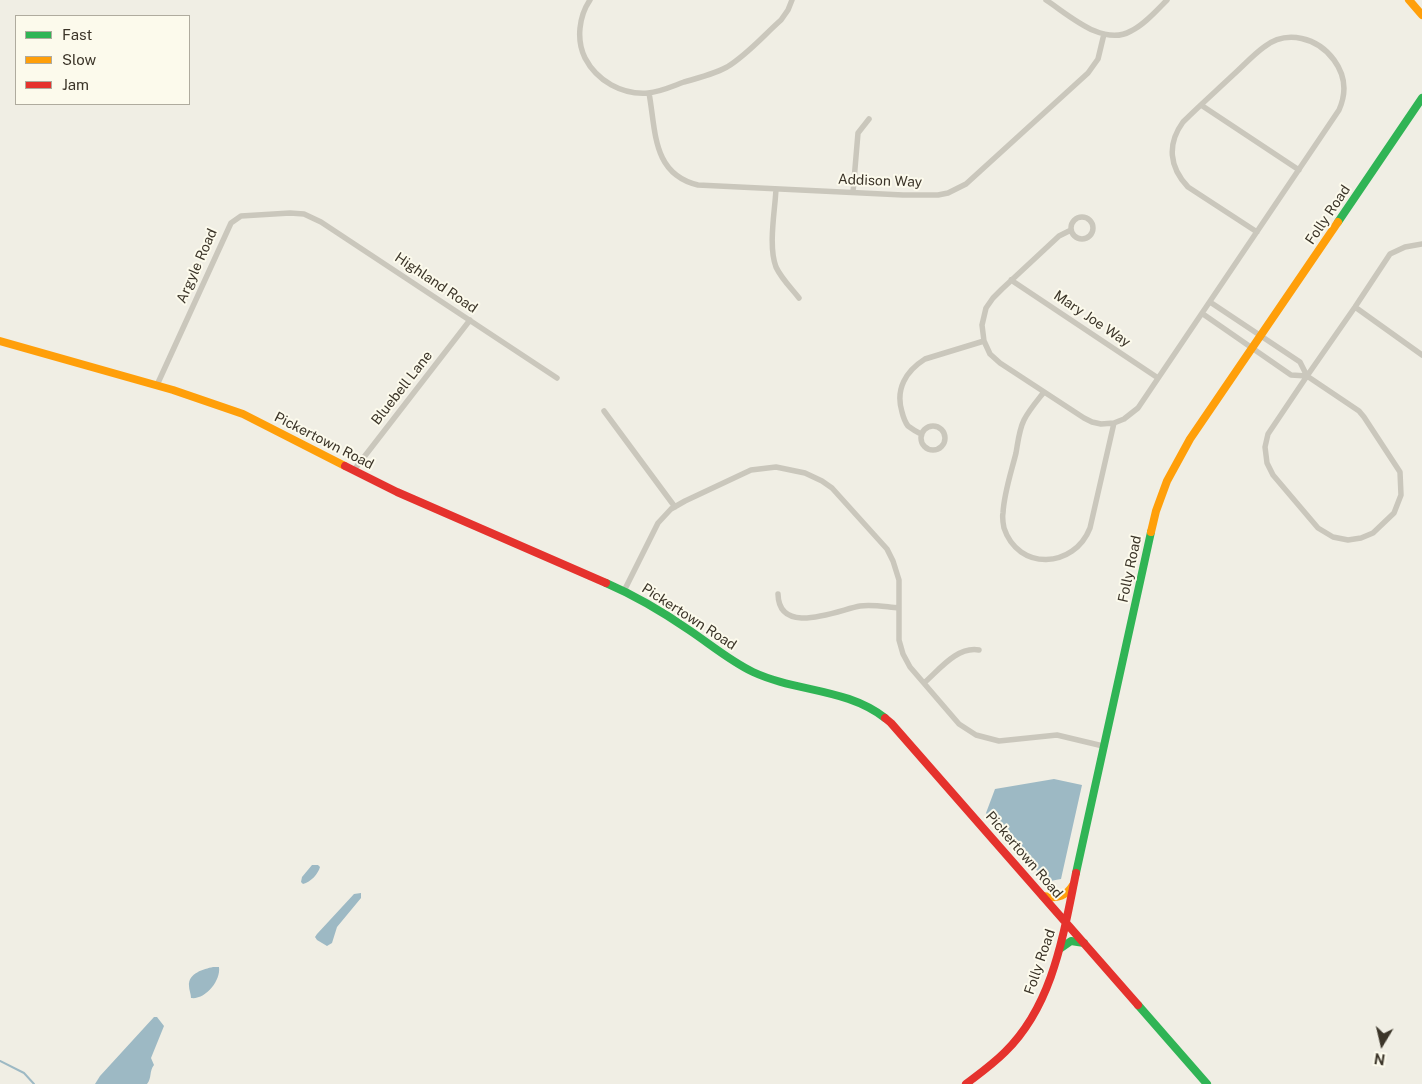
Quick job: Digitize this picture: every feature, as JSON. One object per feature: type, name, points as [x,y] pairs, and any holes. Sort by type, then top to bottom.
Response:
[{"type":"street","points":[[590,0],[582,16],[580,36],[582,48],[589,65],[604,81],[617,88],[627,91],[650,92],[710,74],[728,66],[782,20],[792,0]]},
{"type":"street","points":[[1046,0],[1086,26],[1104,34],[1116,35],[1129,32],[1139,26],[1167,0]]},
{"type":"street","points":[[1409,0],[1422,15]]},
{"type":"street","name":"Addison Way","points":[[650,92],[659,152],[673,174],[681,179],[698,185],[776,190],[938,195],[948,193],[966,184],[1088,73],[1098,59],[1104,34]]},
{"type":"street","points":[[1071,230],[1059,236],[993,298],[986,308],[982,325],[984,341],[990,354],[997,360],[1084,418],[1101,424],[1114,423],[1124,419],[1138,408],[1203,314],[1339,110],[1344,90],[1341,72],[1329,53],[1321,46],[1300,38],[1283,38],[1265,46],[1183,122],[1174,135],[1171,150],[1174,166],[1181,180],[1188,187],[1257,232]]},
{"type":"street","name":"Folly Road","points":[[966,1084],[1005,1052],[1028,1024],[1047,988],[1061,948],[1103,746],[1150,535],[1161,496],[1180,455],[1190,439],[1422,98]]},
{"type":"street","points":[[1201,105],[1299,170]]},
{"type":"street","points":[[853,192],[858,133],[868,119]]},
{"type":"street","points":[[776,190],[772,247],[776,266],[782,278],[799,298]]},
{"type":"street","name":"Highland Road","points":[[300,214],[321,222],[557,378]]},
{"type":"street","name":"Argyle Road","points":[[157,385],[231,223],[240,216],[300,214]]},
{"type":"street","points":[[1210,302],[1300,362],[1307,376],[1359,411],[1369,423],[1400,472],[1401,495],[1394,513],[1373,533],[1360,538],[1348,540],[1333,537],[1318,528],[1273,476],[1267,463],[1265,447],[1268,434],[1307,376],[1355,307],[1390,254],[1405,247],[1422,244]]},
{"type":"street","name":"Mary Joe Way","points":[[1012,280],[1158,378]]},
{"type":"street","points":[[1355,307],[1422,355]]},
{"type":"street","points":[[1203,314],[1291,375],[1307,376]]},
{"type":"street","name":"Bluebell Lane","points":[[354,470],[470,320]]},
{"type":"street","name":"Pickertown Road","points":[[0,341],[157,385],[243,414],[431,508],[624,591],[661,611],[734,662],[755,673],[850,698],[872,708],[890,723],[1207,1084]]},
{"type":"street","points":[[921,434],[908,426],[900,406],[900,390],[908,374],[926,359],[984,341]]},
{"type":"street","points":[[1044,392],[1022,425],[1003,510],[1004,526],[1010,540],[1018,549],[1031,557],[1046,560],[1062,558],[1078,549],[1087,537],[1114,423]]},
{"type":"street","points":[[604,411],[676,506]]},
{"type":"street","points":[[928,427],[937,427],[944,433],[945,442],[938,449],[929,450],[922,444],[921,434],[928,427]]},
{"type":"street","points":[[624,591],[658,522],[676,506],[750,470],[776,467],[792,469],[816,477],[832,488],[890,554],[898,573],[900,648],[910,667],[959,724],[984,738],[998,741],[1057,736],[1103,746]]},
{"type":"street","points":[[778,594],[782,610],[796,617],[804,618],[862,606],[899,608]]},
{"type":"street","points":[[924,683],[960,652],[967,649],[978,650]]},
{"type":"street","points":[[1043,896],[1051,898],[1060,897],[1071,890],[1074,884]]},
{"type":"street","points":[[1061,948],[1070,942],[1084,943]]},
{"type":"water","points":[[1054,779],[1082,785],[1061,879],[1050,881],[1042,876],[986,813],[995,789]]},
{"type":"water","points":[[312,865],[318,865],[320,867],[319,870],[311,880],[303,884],[301,882],[302,877]]},
{"type":"water","points":[[361,893],[361,898],[337,927],[332,943],[327,946],[317,940],[315,937],[317,934],[354,894]]},
{"type":"water","points":[[219,967],[215,983],[207,993],[191,998],[189,982],[191,978],[197,972]]},
{"type":"water","points":[[154,1017],[157,1017],[164,1026],[151,1058],[154,1065],[147,1084],[95,1084],[100,1076]]},
{"type":"waterway","points":[[0,1061],[24,1073],[34,1084]]},
{"type":"traffic: fast","points":[[1338,222],[1422,98]]},
{"type":"traffic: fast","points":[[1076,873],[1151,532]]},
{"type":"traffic: fast","points":[[606,583],[659,611],[728,658],[753,672],[854,701],[870,708],[885,718]]},
{"type":"traffic: fast","points":[[1061,948],[1071,941],[1084,943]]},
{"type":"traffic: fast","points":[[1138,1005],[1207,1084]]},
{"type":"traffic: slow","points":[[1409,0],[1422,15]]},
{"type":"traffic: slow","points":[[1151,532],[1156,511],[1167,481],[1190,439],[1338,222]]},
{"type":"traffic: slow","points":[[0,341],[173,390],[243,414],[345,466]]},
{"type":"traffic: slow","points":[[1043,896],[1064,895],[1073,885]]},
{"type":"traffic: jam","points":[[345,466],[397,492],[606,583]]},
{"type":"traffic: jam","points":[[885,718],[1138,1005]]},
{"type":"traffic: jam","points":[[966,1084],[1005,1052],[1035,1013],[1054,968],[1076,873]]}]
